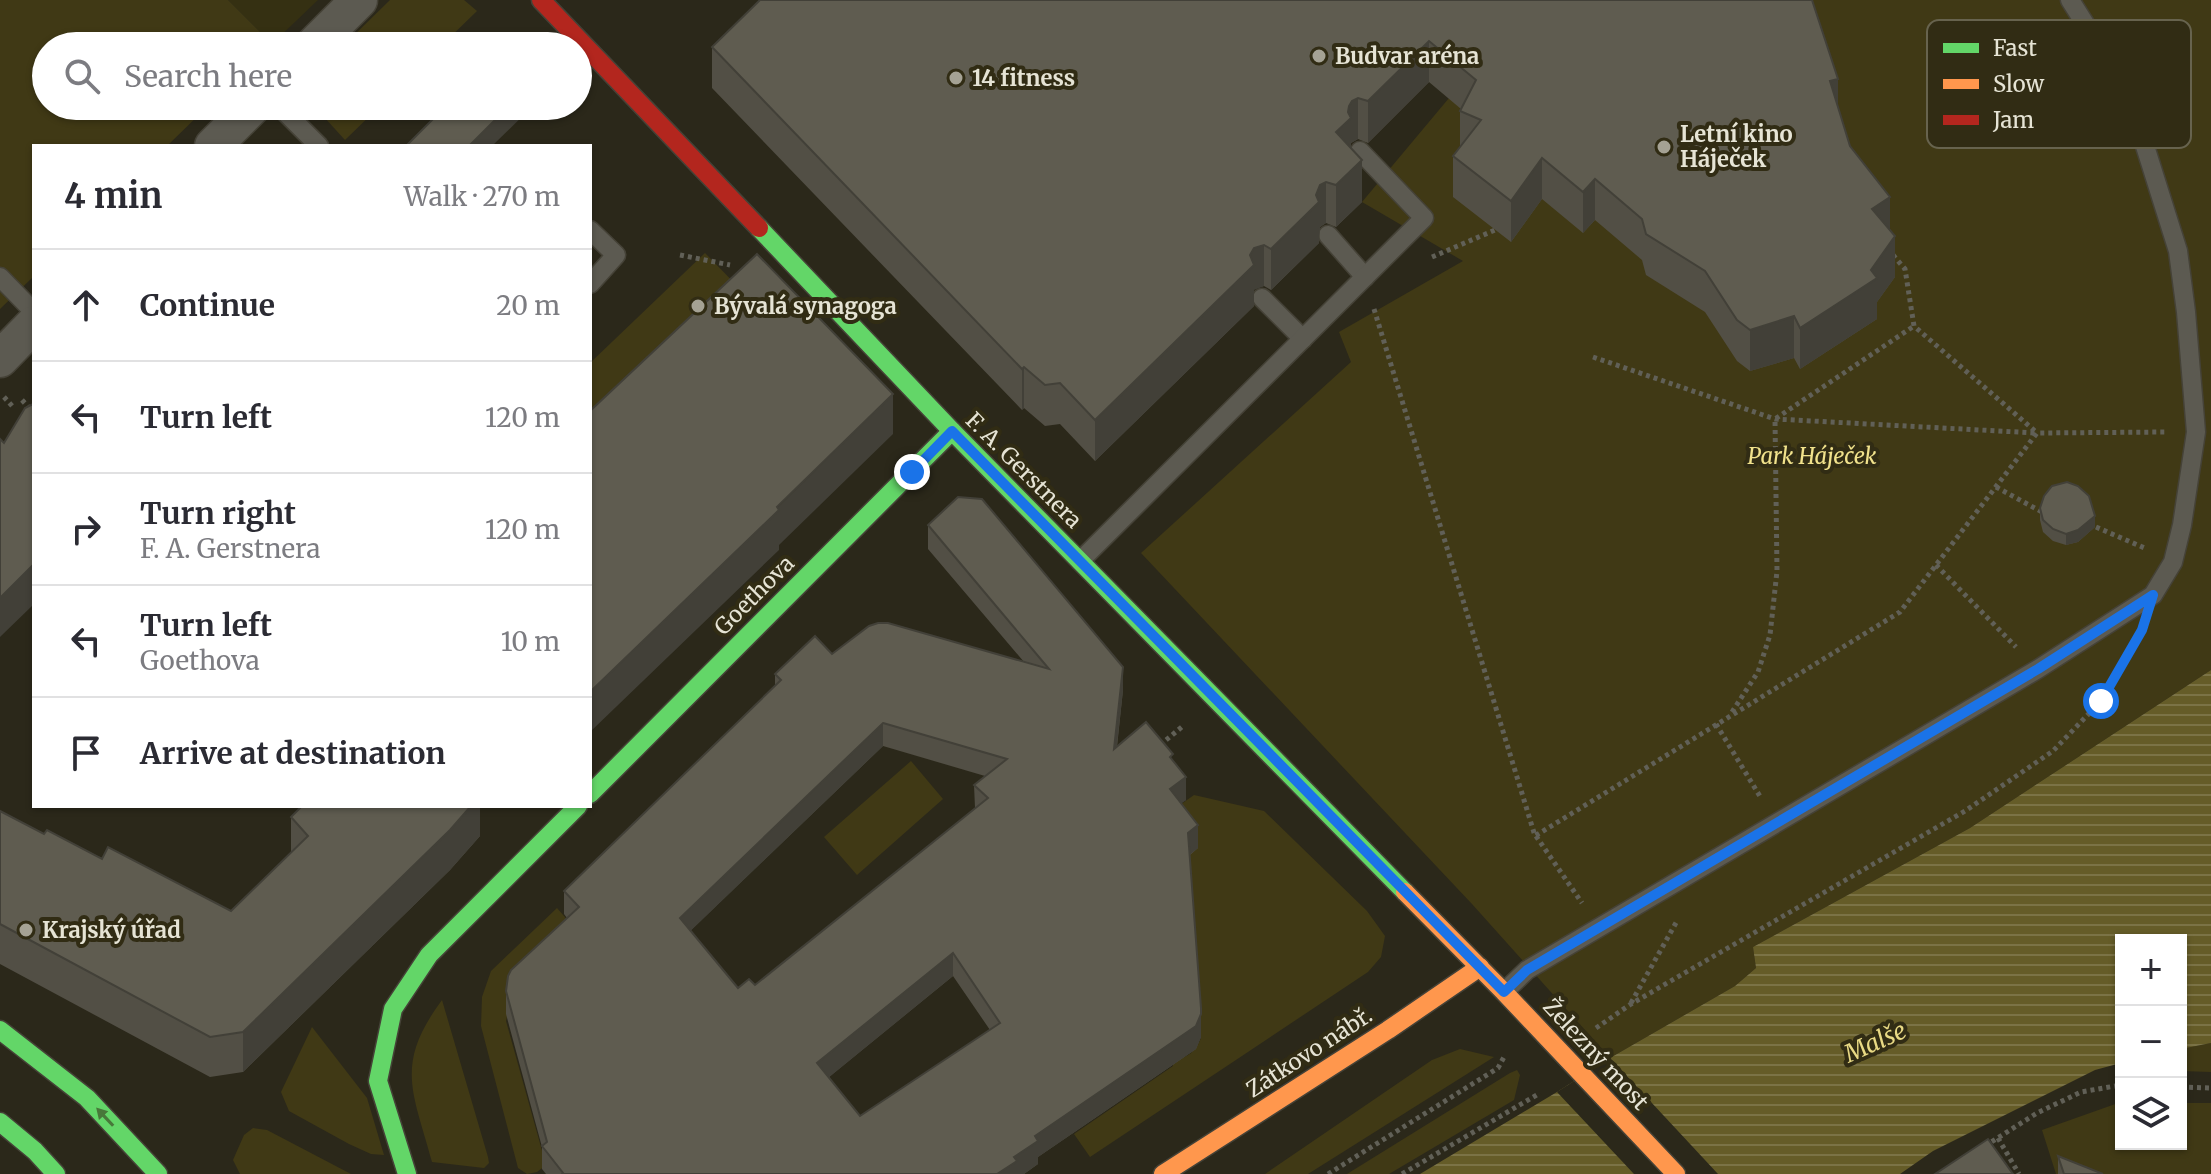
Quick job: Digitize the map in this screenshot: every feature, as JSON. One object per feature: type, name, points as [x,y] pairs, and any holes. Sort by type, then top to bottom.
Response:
[{"type":"street","points":[[327,32],[359,0]]},
{"type":"street","name":"F. A. Gerstnera","points":[[541,0],[572,32]]},
{"type":"street","name":"F. A. Gerstnera","points":[[592,53],[952,431],[1480,967]]},
{"type":"street","points":[[215,144],[239,120]]},
{"type":"street","points":[[0,359],[32,326]]},
{"type":"street","name":"Goethova","points":[[592,792],[952,431]]},
{"type":"street","points":[[407,1174],[378,1081],[393,1009],[429,955],[576,808]]},
{"type":"street","name":"Železný most","points":[[1480,967],[1676,1174]]},
{"type":"street","name":"Zátkovo nábř.","points":[[1163,1174],[1480,967]]},
{"type":"street","points":[[0,1030],[87,1098],[158,1174]]},
{"type":"street","points":[[0,1122],[35,1151],[56,1174]]},
{"type":"lane","points":[[2070,0],[2083,20]]},
{"type":"lane","points":[[293,120],[317,144]]},
{"type":"lane","points":[[1504,992],[1527,970],[2038,669],[2153,595],[2173,562],[2182,525],[2196,432],[2178,251],[2146,148]]},
{"type":"lane","points":[[1080,561],[1424,218],[1360,151]]},
{"type":"lane","points":[[592,232],[616,255],[592,282]]},
{"type":"lane","points":[[1328,235],[1365,277]]},
{"type":"lane","points":[[0,277],[32,310]]},
{"type":"lane","points":[[1262,298],[1303,339]]},
{"type":"path","points":[[1431,257],[1495,230]]},
{"type":"path","points":[[1891,251],[1905,269],[1914,326],[2037,433]]},
{"type":"path","points":[[680,255],[735,266]]},
{"type":"path","points":[[1365,277],[1535,836],[1598,928]]},
{"type":"path","points":[[1775,419],[1914,326]]},
{"type":"path","points":[[1593,357],[1775,419],[2037,433],[2196,432]]},
{"type":"path","points":[[22,400],[32,411]]},
{"type":"path","points":[[1729,716],[1758,672],[1770,635],[1777,571],[1775,419]]},
{"type":"path","points":[[1535,836],[1900,612],[2037,433]]},
{"type":"path","points":[[1996,487],[2042,512]]},
{"type":"path","points":[[2096,527],[2173,562]]},
{"type":"path","points":[[1936,565],[2038,669]]},
{"type":"path","points":[[1589,1033],[1631,1004],[1965,811],[2053,751],[2101,701],[2142,630],[2153,595]]},
{"type":"path","points":[[1151,754],[1189,720]]},
{"type":"path","points":[[1716,724],[1775,823]]},
{"type":"path","points":[[1631,1004],[1708,863]]},
{"type":"path","points":[[1328,1174],[1498,1068]]},
{"type":"path","points":[[1975,1152],[2037,1113],[2081,1092],[2115,1086]]},
{"type":"path","points":[[2187,1087],[2211,1088]]},
{"type":"path","points":[[1402,1174],[1541,1092]]},
{"type":"path","points":[[1998,1138],[2019,1174]]},
{"type":"shaded area","points":[[228,0],[318,0],[285,32],[260,32]]},
{"type":"green space","points":[[0,0],[228,0],[260,32],[32,32],[32,120],[194,120],[169,144],[32,144],[32,278],[0,309]]},
{"type":"green space","points":[[390,0],[464,0],[477,11],[455,32],[357,32]]},
{"type":"green space","name":"Park Háječek","points":[[1531,0],[2211,0],[2211,670],[1970,828],[1753,947],[1756,968],[1735,986],[1610,1058],[1472,904],[1141,553],[1351,362],[1339,332],[1463,261],[1362,202]]},
{"type":"green space","points":[[327,120],[366,120],[345,140]]},
{"type":"green space","points":[[705,253],[747,296],[592,426],[592,361]]},
{"type":"green space","points":[[911,761],[943,799],[857,875],[824,837]]},
{"type":"green space","points":[[1194,795],[1264,811],[1367,911],[1385,936],[1381,957],[1368,972],[1090,1157],[1074,1134],[1173,1066],[1173,1060],[1190,1054],[1201,1038],[1170,812]]},
{"type":"green space","points":[[557,908],[577,931],[512,992],[506,1021],[546,1165],[537,1172],[527,1174],[518,1168],[481,1026],[482,997],[491,971]]},
{"type":"green space","points":[[442,1000],[488,1157],[489,1163],[484,1168],[432,1162],[414,1097],[413,1061],[418,1043]]},
{"type":"green space","points":[[312,1027],[367,1098],[384,1155],[371,1154],[349,1144],[289,1111],[281,1092]]},
{"type":"green space","points":[[2211,1043],[2211,1072],[2187,1071],[2187,1048]]},
{"type":"green space","points":[[1460,1049],[1494,1057],[1308,1174],[1265,1174],[1432,1060]]},
{"type":"green space","points":[[1517,1070],[1520,1075],[1514,1100],[1389,1174],[1347,1174],[1510,1073]]},
{"type":"green space","points":[[2187,1103],[2211,1103],[2211,1174],[2056,1174],[2042,1130],[2115,1104],[2115,1150],[2187,1150]]},
{"type":"green space","points":[[253,1128],[267,1130],[351,1174],[240,1174],[233,1160],[244,1135]]},
{"type":"water","name":"Malše","points":[[2211,670],[2211,1043],[2187,1048],[2187,934],[2115,934],[2115,1065],[2095,1070],[1933,1151],[1900,1174],[1420,1174],[1735,986],[1756,968],[1753,947],[1970,828]]},
{"type":"pier","points":[[1610,1058],[1718,1174],[1634,1174],[1557,1092]]},
{"type":"building","points":[[760,0],[1812,0],[1838,79],[1830,81],[1850,146],[1890,197],[1872,209],[1895,236],[1871,270],[1877,278],[1800,328],[1794,316],[1750,330],[1737,320],[1705,271],[1646,234],[1642,219],[1595,179],[1583,192],[1542,158],[1511,201],[1453,156],[1481,120],[1460,111],[1476,80],[1429,41],[1368,101],[1358,98],[1349,106],[1351,118],[1336,132],[1362,160],[1336,185],[1326,182],[1320,185],[1316,195],[1319,202],[1271,249],[1264,245],[1254,248],[1250,255],[1254,265],[1095,420],[1060,383],[1045,385],[1024,367],[1022,369],[712,47]]},
{"type":"building","points":[[432,120],[495,120],[471,144],[408,144]]},
{"type":"building","points":[[757,254],[893,394],[777,507],[779,510],[592,690],[592,409]]},
{"type":"building","points":[[32,405],[32,566],[0,598],[0,439],[4,443],[25,408]]},
{"type":"building","points":[[2067,482],[2078,486],[2089,496],[2095,516],[2078,530],[2066,534],[2053,529],[2043,520],[2040,508],[2052,486]]},
{"type":"building","points":[[958,497],[982,499],[1123,667],[1114,749],[1146,722],[1173,754],[1170,757],[1186,777],[1170,789],[1198,825],[1188,833],[1201,1008],[1196,1026],[1035,1136],[1038,1141],[1014,1157],[1017,1161],[997,1174],[562,1174],[542,1146],[547,1142],[506,991],[511,970],[579,907],[564,891],[781,680],[775,674],[815,636],[832,654],[869,626],[888,623],[1049,669],[928,525]],"holes":[[[883,723],[1007,759],[974,785],[988,798],[755,985],[749,979],[738,988],[680,918]],[[953,953],[1000,1023],[860,1116],[817,1063]]]},
{"type":"building","points":[[300,808],[469,808],[243,1032],[210,1037],[0,924],[0,811],[44,834],[47,830],[102,859],[108,847],[231,911],[308,836],[291,817]]},
{"type":"building","points":[[1988,1139],[2013,1174],[1935,1174]]},
{"type":"building","points":[[2058,1156],[2103,1174],[2064,1174]]},
{"type":"traffic: fast","points":[[759,228],[952,431],[1405,892]]},
{"type":"traffic: fast","points":[[592,792],[952,431]]},
{"type":"traffic: fast","points":[[407,1174],[378,1081],[393,1009],[429,955],[576,808]]},
{"type":"traffic: fast","points":[[0,1030],[87,1098],[158,1174]]},
{"type":"traffic: fast","points":[[0,1122],[35,1151],[56,1174]]},
{"type":"traffic: slow","points":[[1405,892],[1676,1174]]},
{"type":"traffic: slow","points":[[1163,1174],[1388,1030],[1480,967]]},
{"type":"traffic: jam","points":[[541,0],[572,32]]},
{"type":"traffic: jam","points":[[592,53],[759,228]]},
{"type":"place","name":"Budvar aréna","points":[[1319,56]]},
{"type":"place","name":"14 fitness","points":[[956,78]]},
{"type":"place","name":"Letní kino Háječek","points":[[1664,147]]},
{"type":"place","name":"Bývalá synagoga","points":[[698,306]]},
{"type":"place","name":"Krajský úřad","points":[[26,930]]},
{"type":"route","points":[[912,472],[952,431],[1504,992],[1527,970],[2038,669],[2153,595],[2142,630],[2101,701]]}]
